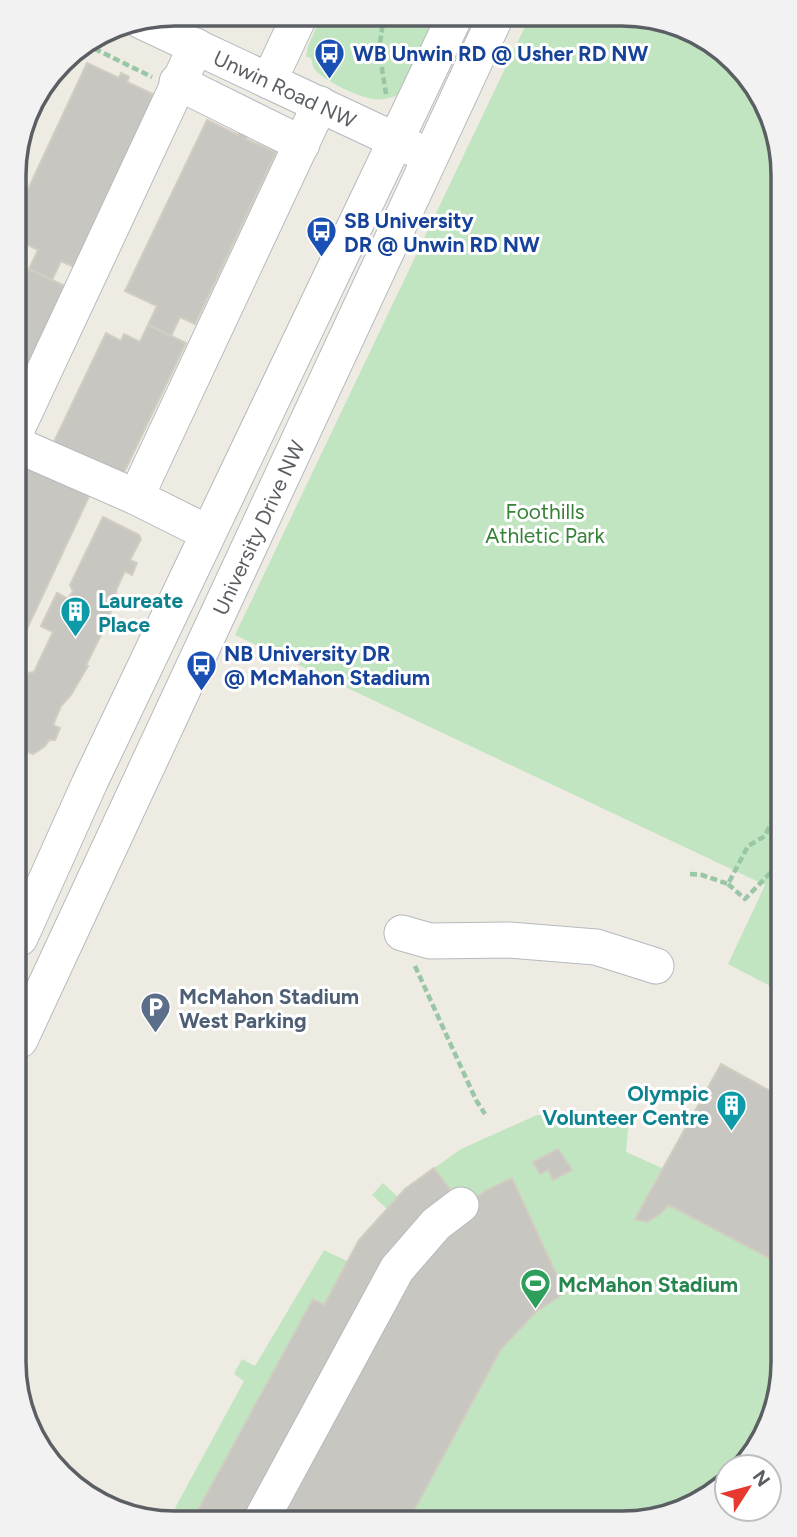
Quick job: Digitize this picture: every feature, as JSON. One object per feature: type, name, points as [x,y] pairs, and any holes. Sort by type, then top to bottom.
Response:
[{"type":"street","points":[[269,81],[295,26]]},
{"type":"street","name":"University Drive NW","points":[[26,925],[90,782],[449,26]]},
{"type":"street","name":"University Drive NW","points":[[26,1027],[491,26]]},
{"type":"street","name":"Unwin Road NW","points":[[156,28],[429,156]]},
{"type":"street","points":[[26,410],[195,47]]},
{"type":"street","points":[[176,86],[302,144]]},
{"type":"street","points":[[136,497],[320,104]]},
{"type":"street","points":[[26,449],[136,497],[208,533]]},
{"type":"street","points":[[402,933],[430,942],[509,940],[596,947],[656,966]]},
{"type":"street","points":[[266,1511],[397,1269],[436,1224],[461,1205]]},
{"type":"path","points":[[382,26],[379,50],[388,101]]},
{"type":"path","points":[[96,49],[176,86]]},
{"type":"path","points":[[729,884],[748,846],[765,836],[770,824]]},
{"type":"path","points":[[690,874],[702,874],[729,884],[745,899],[770,873]]},
{"type":"path","points":[[422,985],[485,1114]]},
{"type":"green space","points":[[317,26],[433,26],[404,91],[385,99],[367,98],[332,83],[318,73],[311,58],[306,57]]},
{"type":"green space","name":"Foothills Athletic Park","points":[[525,26],[622,26],[651,29],[688,42],[720,63],[746,92],[755,109],[766,137],[771,175],[770,986],[728,964],[765,885],[235,635]]},
{"type":"green space","name":"McMahon Stadium","points":[[721,1064],[770,1091],[768,1391],[759,1419],[739,1453],[713,1453],[712,1480],[670,1503],[622,1511],[174,1511],[244,1381],[234,1374],[242,1359],[255,1366],[324,1250],[349,1262],[387,1209],[372,1195],[383,1183],[398,1197],[405,1189],[461,1149],[537,1115],[629,1120],[626,1152],[662,1168]]},
{"type":"building","points":[[87,63],[119,78],[121,73],[129,77],[127,82],[157,96],[76,268],[61,261],[52,280],[29,269],[38,250],[26,244],[26,194]]},
{"type":"building","points":[[207,120],[238,135],[241,129],[249,133],[246,139],[276,152],[195,324],[180,317],[171,336],[148,325],[157,306],[125,291]]},
{"type":"building","points":[[29,269],[67,287],[26,374],[26,276]]},
{"type":"building","points":[[148,325],[186,343],[119,483],[50,450],[106,333],[121,341],[124,334],[140,342]]},
{"type":"building","points":[[26,459],[92,490],[26,631]]},
{"type":"building","name":"Laureate Place","points":[[103,517],[139,535],[141,539],[130,560],[137,563],[132,575],[125,571],[107,623],[86,665],[88,666],[71,695],[61,706],[53,725],[60,728],[55,740],[49,740],[33,754],[26,751],[26,679],[29,673],[34,672],[53,632],[41,626],[57,593],[68,599],[73,591],[70,585]]},
{"type":"building","name":"Olympic Volunteer Centre","points":[[721,1064],[770,1091],[770,1259],[669,1205],[647,1222],[635,1219]]},
{"type":"building","points":[[558,1149],[572,1170],[553,1180],[548,1170],[540,1174],[533,1162]]},
{"type":"building","points":[[434,1168],[463,1207],[485,1191],[512,1178],[565,1293],[537,1311],[501,1349],[414,1511],[197,1511],[313,1299],[324,1305],[359,1240],[405,1189]]},
{"type":"place","name":"WB Unwin RD @ Usher RD NW","points":[[330,80]]},
{"type":"place","name":"SB University DR @ Unwin RD NW","points":[[321,259]]},
{"type":"place","name":"Laureate Place","points":[[75,639]]},
{"type":"place","name":"NB University DR @ McMahon Stadium","points":[[201,692]]},
{"type":"place","name":"McMahon Stadium West Parking","points":[[156,1035]]},
{"type":"place","name":"Olympic Volunteer Centre","points":[[732,1132]]},
{"type":"place","name":"McMahon Stadium","points":[[535,1311]]}]
